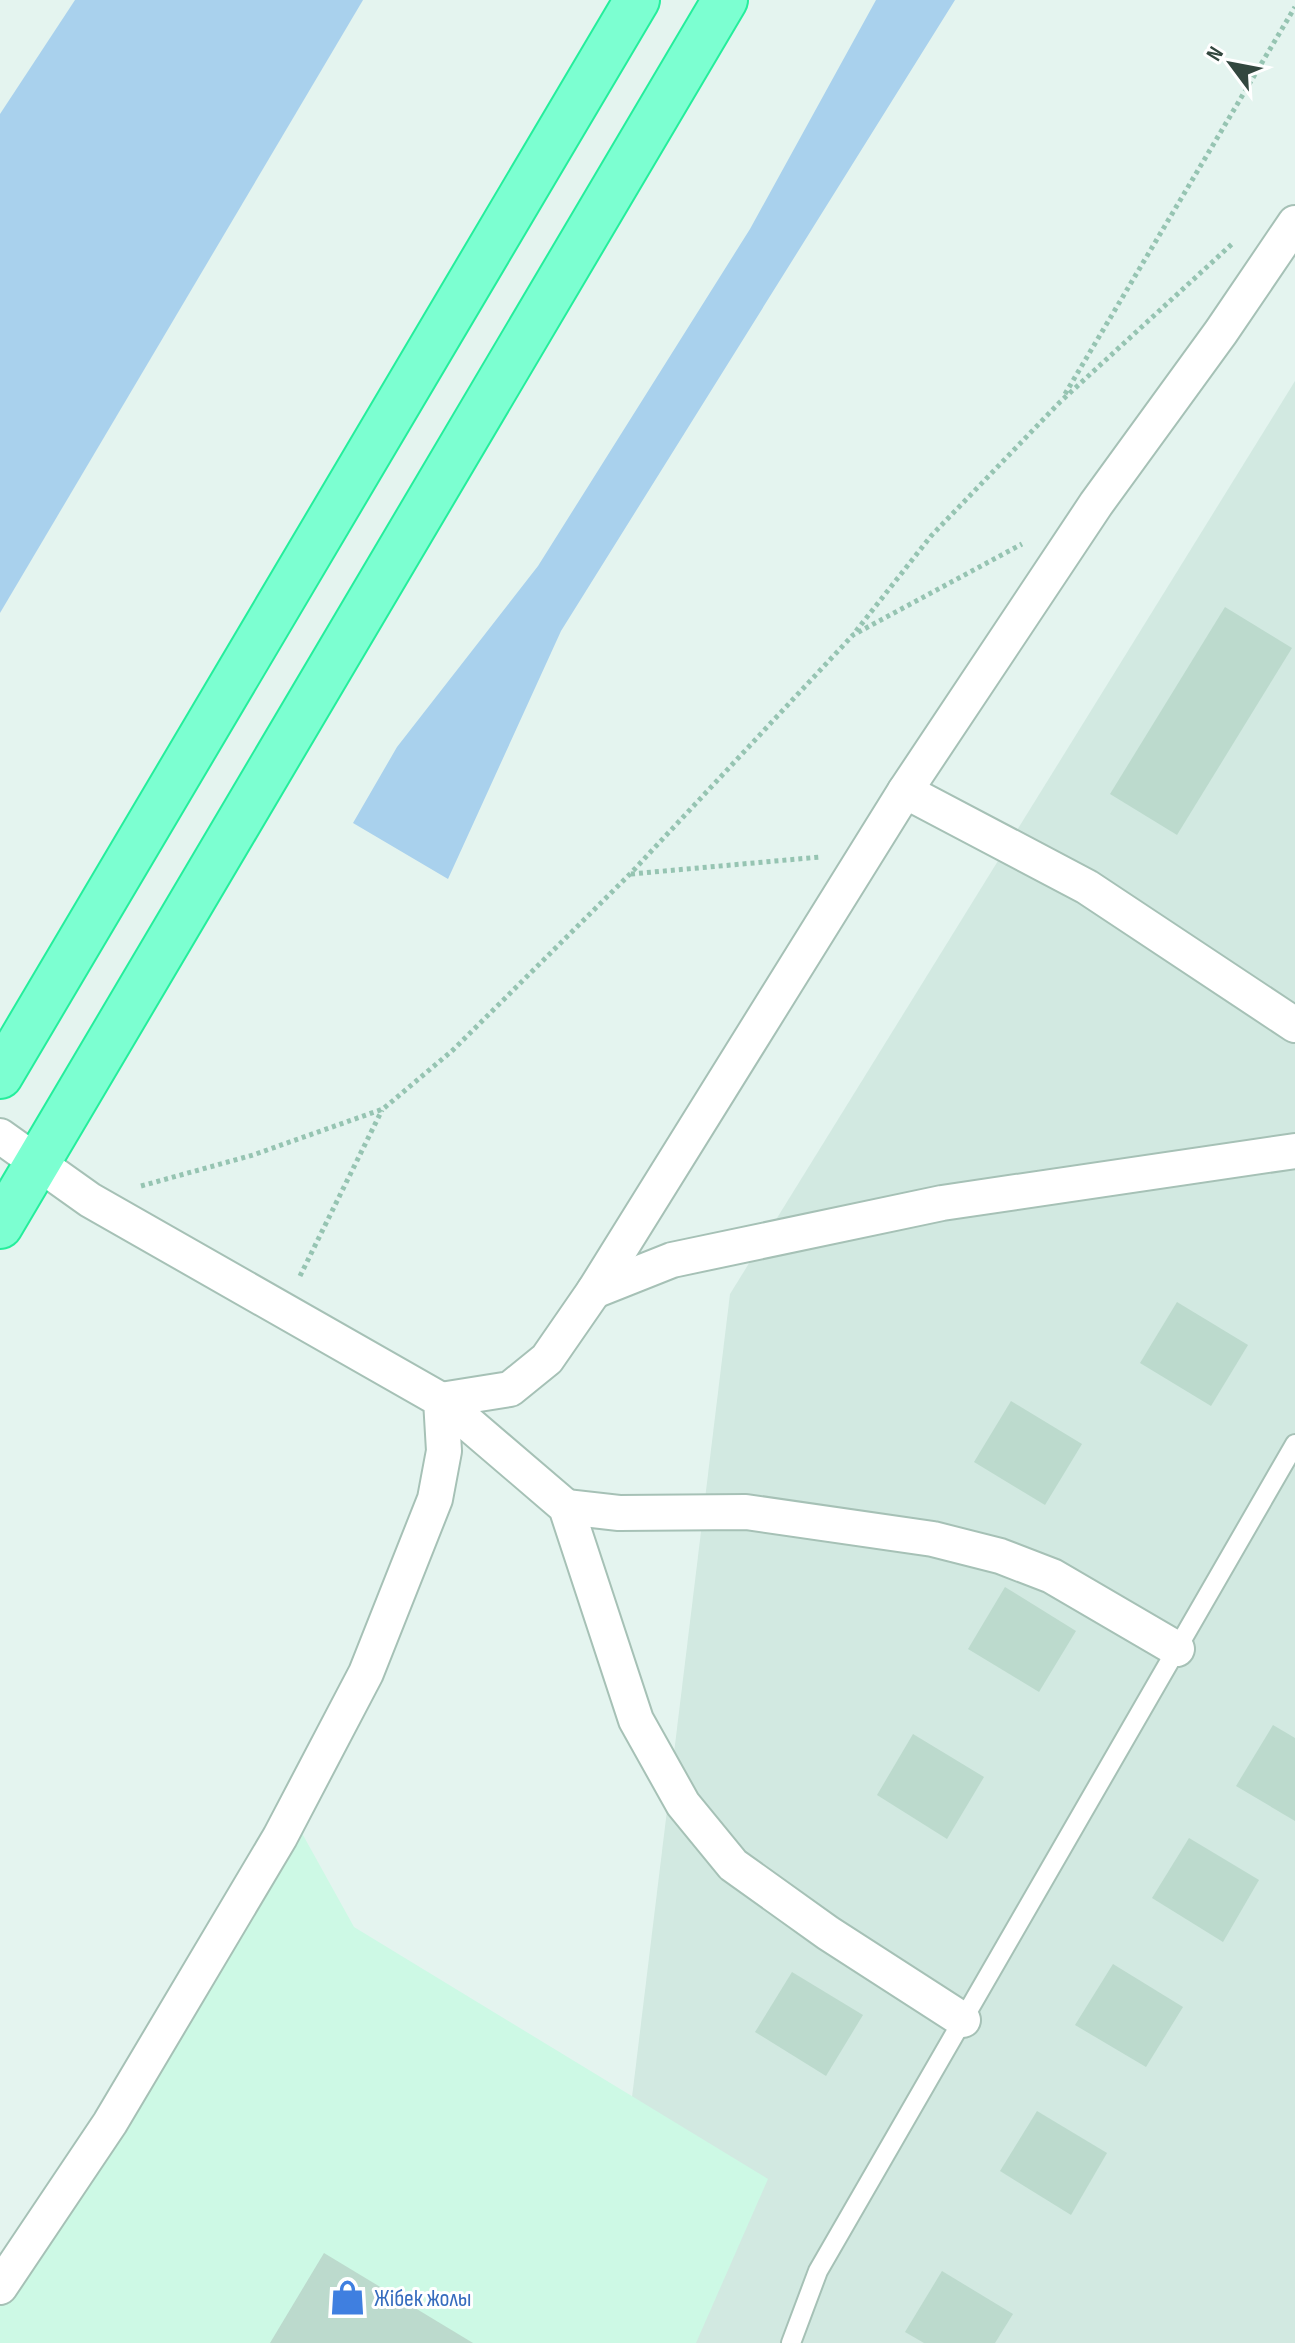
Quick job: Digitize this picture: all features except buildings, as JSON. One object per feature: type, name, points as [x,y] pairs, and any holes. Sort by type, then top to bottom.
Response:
[{"type":"highway","points":[[0,1076],[637,0]]},
{"type":"highway","points":[[0,1226],[725,0]]},
{"type":"street","points":[[441,1400],[510,1389],[547,1359],[594,1291],[905,791],[1096,504],[1221,332],[1295,223]]},
{"type":"street","points":[[905,791],[1087,887],[1295,1025]]},
{"type":"street","points":[[0,1136],[90,1200],[441,1400],[566,1507],[636,1720],[683,1804],[733,1865],[828,1933],[963,2020]]},
{"type":"street","points":[[594,1291],[672,1260],[942,1203],[1295,1151]]},
{"type":"street","points":[[0,2287],[119,2109],[280,1837],[366,1673],[435,1499],[444,1451],[441,1400]]},
{"type":"street","points":[[566,1507],[619,1513],[746,1512],[933,1539],[1000,1556],[1052,1576],[1177,1649]]},
{"type":"lane","points":[[791,2343],[818,2271],[1295,1444]]},
{"type":"path","points":[[1060,402],[1295,7]]},
{"type":"path","points":[[90,1200],[253,1155],[383,1109],[453,1050],[630,874],[853,635],[931,536],[1060,402],[1237,239]]},
{"type":"path","points":[[853,635],[1029,540]]},
{"type":"path","points":[[630,874],[868,853]]},
{"type":"path","points":[[284,1309],[383,1109]]},
{"type":"shaded area","points":[[75,0],[363,0],[0,613],[0,114]]},
{"type":"shaded area","points":[[876,0],[955,0],[561,631],[448,879],[353,823],[397,747],[538,566],[750,229]]},
{"type":"shaded area","points":[[1295,381],[1295,2343],[602,2343],[730,1294]]},
{"type":"shaded area","points":[[298,1826],[354,1927],[768,2179],[696,2343],[0,2343],[0,2305]]},
{"type":"place","name":"Жібек жолы","points":[[348,2298]]}]
